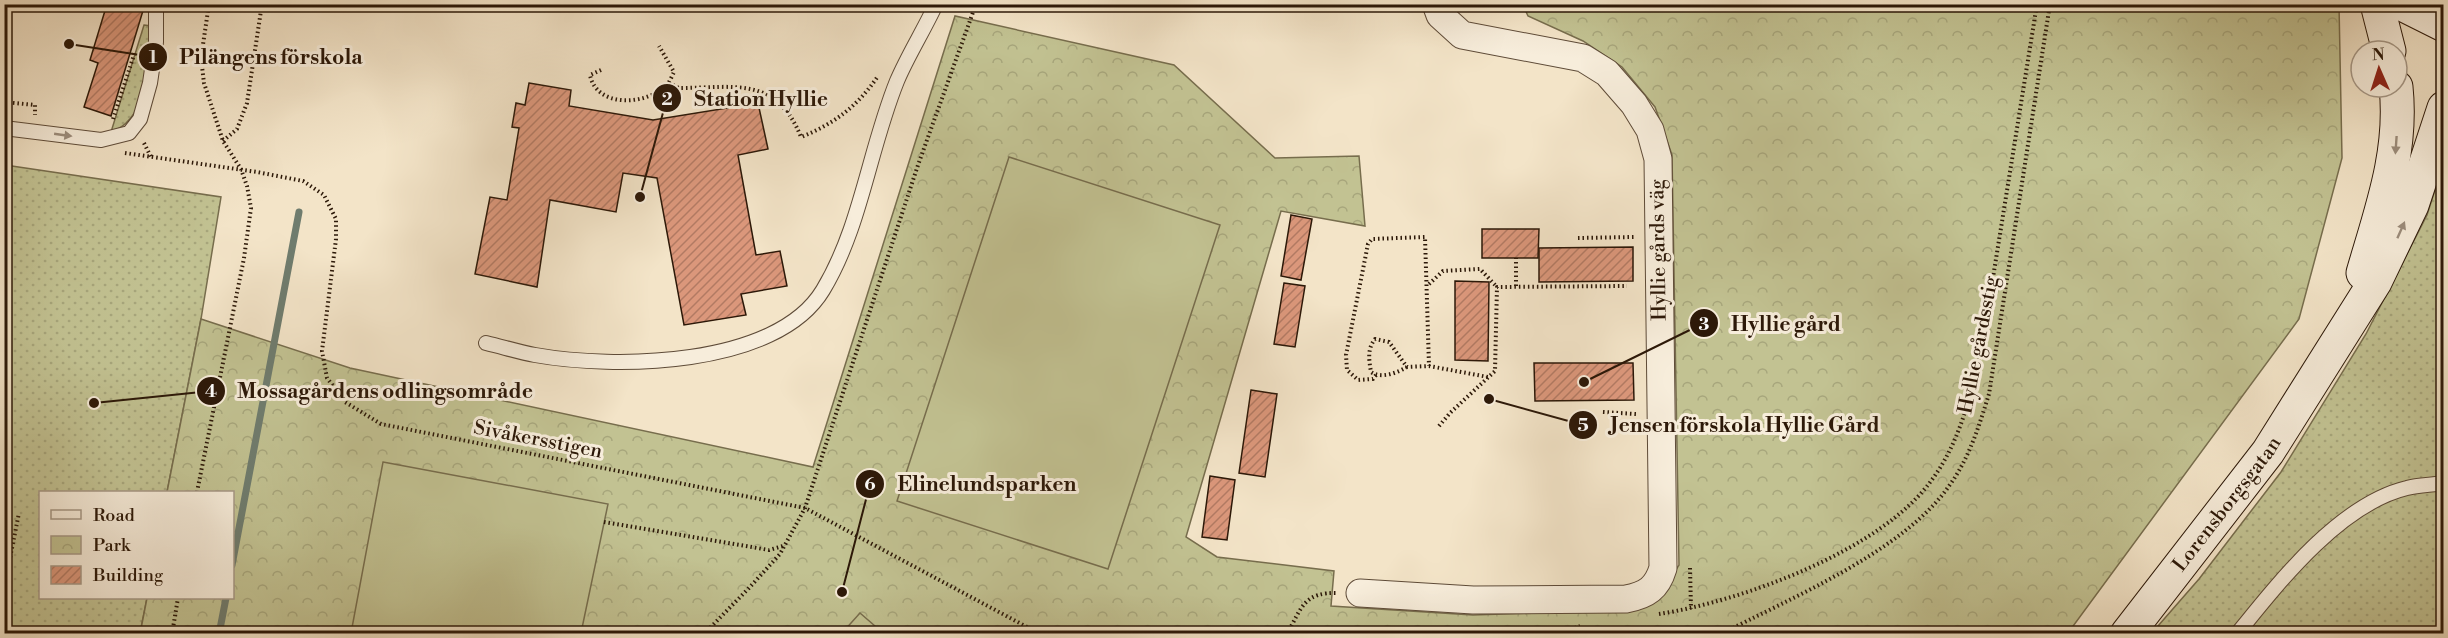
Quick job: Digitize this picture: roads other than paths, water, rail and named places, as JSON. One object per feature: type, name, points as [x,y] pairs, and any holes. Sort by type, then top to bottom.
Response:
[{"type":"main road","points":[[2377,4],[2386,39]]},
{"type":"main road","points":[[2402,4],[2444,25]]},
{"type":"main road","name":"Lorensborgsgatan","points":[[2319,371],[2359,285],[2385,202],[2395,160],[2396,99]]},
{"type":"main road","name":"Lorensborgsgatan","points":[[2127,633],[2268,452],[2376,282],[2401,232],[2425,170],[2444,108]]},
{"type":"street","name":"Hyllie gårds väg","points":[[1360,593],[1484,600],[1626,599],[1640,597],[1652,590],[1663,568],[1658,159],[1650,130],[1634,104],[1607,73],[1582,58],[1462,35],[1440,15],[1436,4]]},
{"type":"lane","points":[[4,128],[104,140],[129,133],[140,119],[150,83],[155,52],[156,4]]},
{"type":"lane","points":[[486,343],[536,355],[589,360],[639,360],[707,354],[748,344],[792,324],[821,293],[845,247],[865,178],[898,80],[936,4]]},
{"type":"lane","points":[[2237,633],[2283,577],[2343,522],[2372,501],[2407,488],[2444,483]]},
{"type":"waterway","points":[[234,554],[299,212]]},
{"type":"waterway","points":[[219,634],[226,599]]},
{"type":"place","name":"Pilängens förskola","points":[[69,44]]},
{"type":"place","name":"Station Hyllie","points":[[640,197]]},
{"type":"place","name":"Hyllie gård","points":[[1584,382]]},
{"type":"place","name":"Jensen förskola Hyllie Gård","points":[[1489,399]]},
{"type":"place","name":"Mossagårdens odlingsområde","points":[[94,403]]},
{"type":"place","name":"Elinelundsparken","points":[[842,592]]}]
